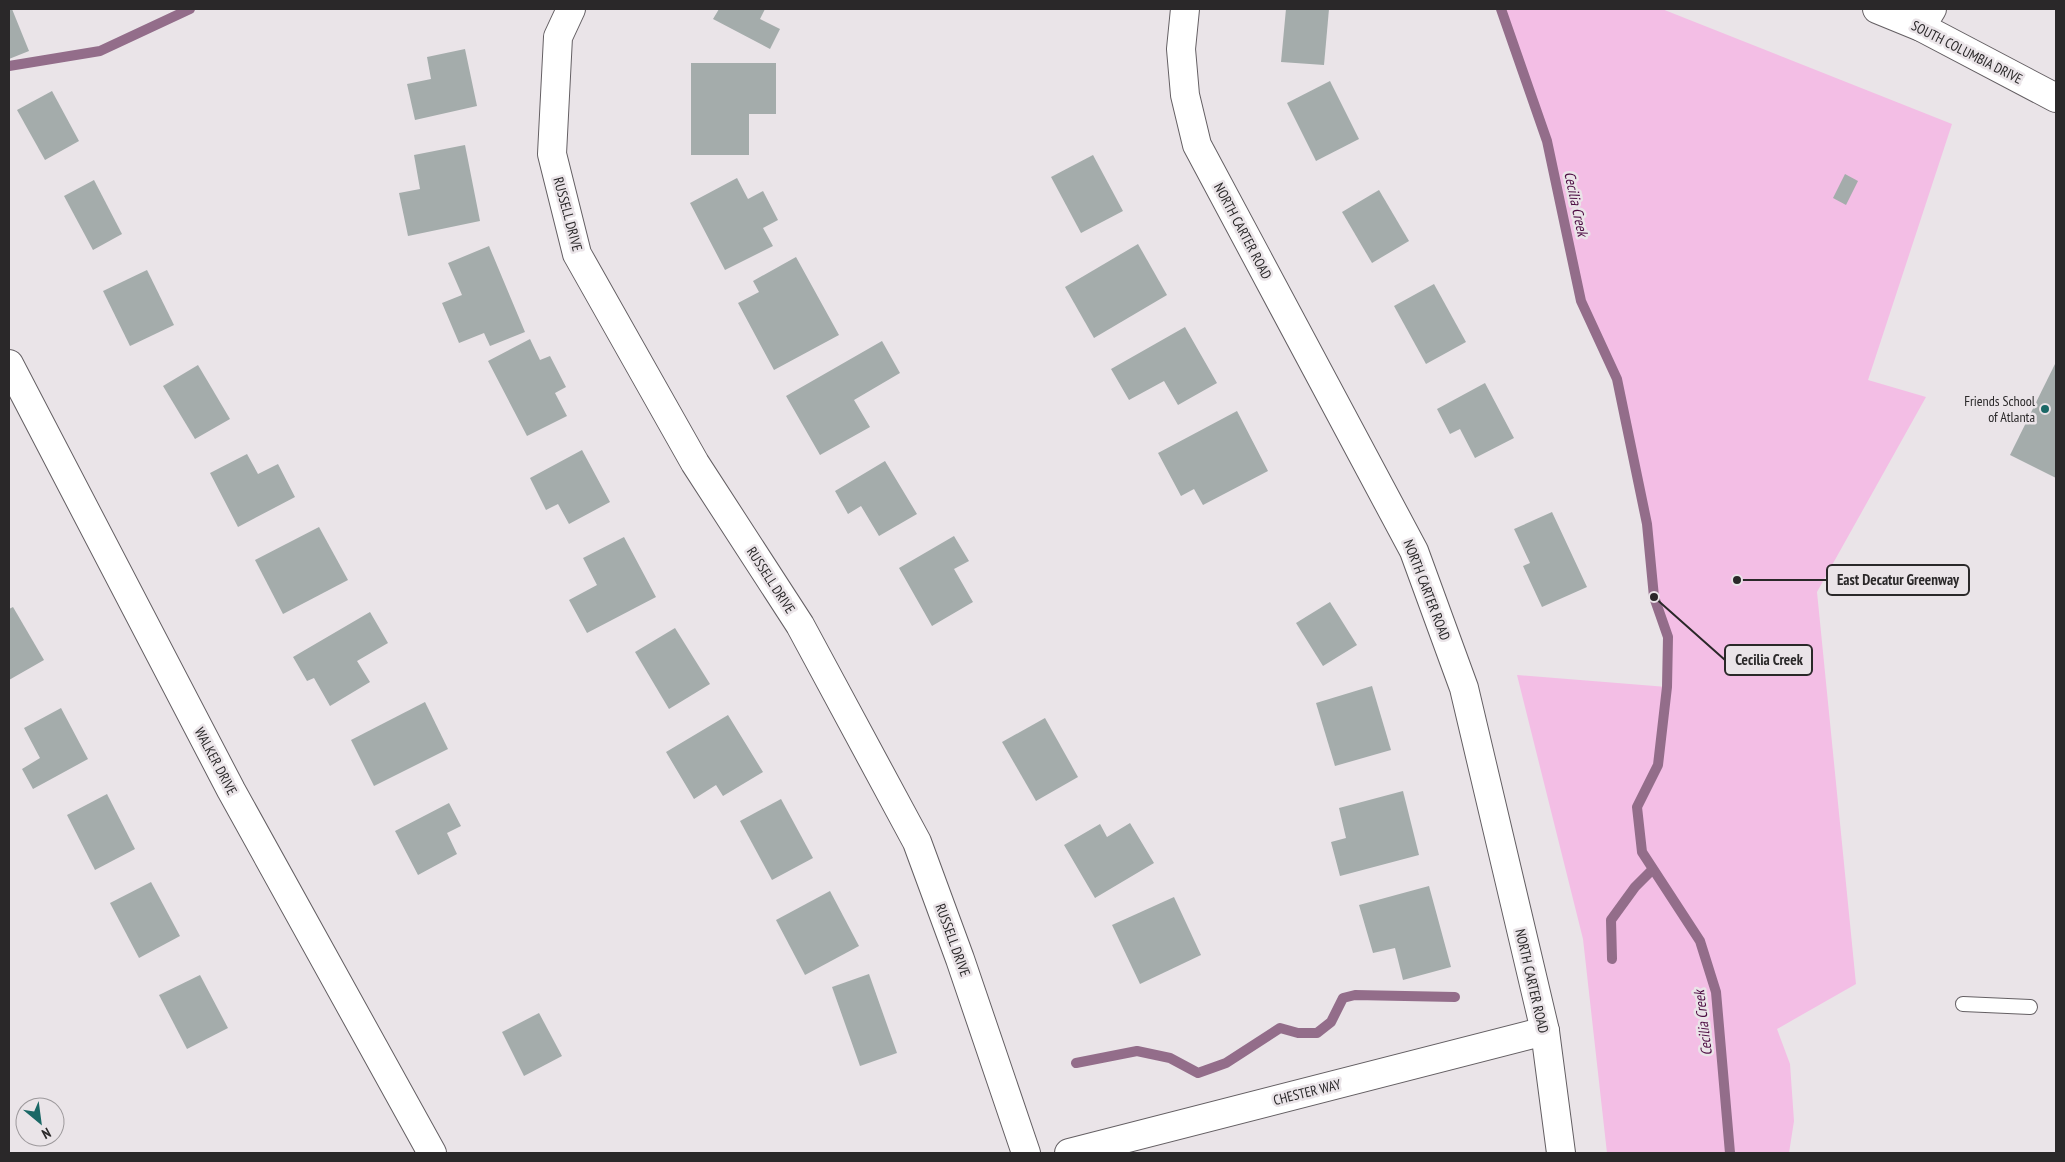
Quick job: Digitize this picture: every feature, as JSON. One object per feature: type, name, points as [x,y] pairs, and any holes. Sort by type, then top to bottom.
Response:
[{"type":"street","name":"RUSSELL DRIVE","points":[[571,9],[558,37],[552,154],[577,254],[695,463],[800,625],[917,842],[960,959],[1026,1153]]},
{"type":"street","name":"NORTH CARTER ROAD","points":[[1185,9],[1182,49],[1185,95],[1197,145],[1414,551],[1464,688],[1545,1032],[1561,1153]]},
{"type":"street","name":"SOUTH COLUMBIA DRIVE","points":[[1877,9],[1926,18],[2056,98]]},
{"type":"street","name":"WALKER DRIVE","points":[[9,364],[232,790],[432,1153]]},
{"type":"street","name":"CHESTER WAY","points":[[1069,1153],[1545,1032]]},
{"type":"lane","points":[[1964,1004],[2030,1007]]},
{"type":"shaded area","points":[[1502,9],[1662,9],[1952,124],[1868,380],[1926,397],[1817,592],[1856,984],[1777,1029],[1790,1064],[1794,1121],[1789,1153],[1607,1153],[1583,939],[1517,675],[1667,687],[1668,637],[1654,597],[1649,569],[1647,524],[1618,379],[1581,301],[1547,141]]},
{"type":"building","points":[[9,9],[12,9],[29,51],[9,59]]},
{"type":"building","points":[[719,9],[765,9],[760,19],[780,29],[770,49],[713,19]]},
{"type":"building","points":[[1286,9],[1329,9],[1324,65],[1281,62]]},
{"type":"building","points":[[465,49],[477,106],[415,120],[407,84],[431,79],[427,57]]},
{"type":"building","points":[[691,63],[776,63],[776,114],[749,114],[749,155],[691,155]]},
{"type":"building","points":[[1330,81],[1359,139],[1316,161],[1287,103]]},
{"type":"building","points":[[52,91],[79,141],[45,160],[17,110]]},
{"type":"building","points":[[465,145],[480,221],[408,236],[399,193],[420,189],[414,155]]},
{"type":"building","points":[[1093,155],[1123,211],[1081,233],[1051,177]]},
{"type":"building","points":[[1845,174],[1858,181],[1846,205],[1833,198]]},
{"type":"building","points":[[737,178],[748,199],[763,191],[778,220],[763,228],[773,246],[725,270],[690,203]]},
{"type":"building","points":[[94,180],[122,234],[93,250],[64,196]]},
{"type":"building","points":[[1379,190],[1409,241],[1372,263],[1342,212]]},
{"type":"building","points":[[1138,244],[1167,295],[1094,338],[1065,287]]},
{"type":"building","points":[[489,246],[525,332],[490,346],[484,333],[459,343],[442,303],[462,295],[448,263]]},
{"type":"building","points":[[796,257],[839,335],[774,370],[738,303],[759,292],[753,281]]},
{"type":"building","points":[[147,270],[174,325],[130,346],[103,291]]},
{"type":"building","points":[[1434,284],[1466,342],[1426,364],[1394,306]]},
{"type":"building","points":[[1185,327],[1217,383],[1178,405],[1164,381],[1129,400],[1111,369]]},
{"type":"building","points":[[530,339],[540,360],[550,356],[566,387],[555,393],[567,416],[527,436],[488,361]]},
{"type":"building","points":[[882,341],[900,373],[854,400],[870,427],[820,455],[786,396]]},
{"type":"building","name":"Friends School of Atlanta","points":[[2056,362],[2056,478],[2010,455]]},
{"type":"building","points":[[198,365],[230,419],[195,439],[163,386]]},
{"type":"building","points":[[1485,383],[1514,438],[1475,458],[1460,429],[1450,434],[1437,409]]},
{"type":"building","points":[[1237,411],[1268,471],[1203,505],[1194,489],[1181,496],[1158,453]]},
{"type":"building","points":[[582,450],[610,502],[569,524],[558,504],[546,510],[530,478]]},
{"type":"building","points":[[247,454],[258,474],[278,464],[295,497],[238,527],[210,473]]},
{"type":"building","points":[[885,461],[917,514],[879,536],[861,506],[848,514],[835,491]]},
{"type":"building","points":[[1552,512],[1587,587],[1542,607],[1523,566],[1530,563],[1514,529]]},
{"type":"building","points":[[319,527],[348,580],[283,614],[255,560]]},
{"type":"building","points":[[954,536],[969,561],[954,569],[973,602],[932,626],[899,568]]},
{"type":"building","points":[[624,537],[656,597],[587,633],[569,600],[597,585],[583,558]]},
{"type":"building","points":[[1330,602],[1357,645],[1323,666],[1296,623]]},
{"type":"building","points":[[13,607],[44,660],[9,680],[9,609]]},
{"type":"building","points":[[370,612],[388,643],[357,661],[370,682],[330,706],[314,678],[307,681],[293,657]]},
{"type":"building","points":[[675,628],[710,684],[669,709],[635,652]]},
{"type":"building","points":[[1372,686],[1391,750],[1335,766],[1316,703]]},
{"type":"building","points":[[425,702],[448,749],[374,786],[351,740]]},
{"type":"building","points":[[61,708],[88,759],[33,789],[22,769],[40,758],[24,728]]},
{"type":"building","points":[[728,715],[763,772],[723,796],[716,785],[694,799],[666,752]]},
{"type":"building","points":[[1045,718],[1078,777],[1036,801],[1002,742]]},
{"type":"building","points":[[1403,791],[1419,855],[1340,876],[1331,842],[1346,838],[1339,808]]},
{"type":"building","points":[[107,794],[135,849],[95,870],[67,815]]},
{"type":"building","points":[[781,799],[813,858],[772,880],[740,821]]},
{"type":"building","points":[[449,803],[461,826],[447,833],[457,854],[418,875],[395,831]]},
{"type":"building","points":[[1130,823],[1154,863],[1095,898],[1064,845],[1100,824],[1107,837]]},
{"type":"building","points":[[151,882],[180,936],[139,958],[110,903]]},
{"type":"building","points":[[1429,886],[1451,967],[1403,980],[1395,948],[1373,953],[1359,905]]},
{"type":"building","points":[[830,891],[859,946],[805,975],[776,920]]},
{"type":"building","points":[[1174,897],[1201,955],[1140,984],[1112,925]]},
{"type":"building","points":[[869,974],[897,1053],[860,1066],[832,987]]},
{"type":"building","points":[[200,975],[228,1028],[187,1049],[159,995]]},
{"type":"building","points":[[539,1013],[562,1056],[524,1076],[502,1032]]},
{"type":"waterway","points":[[9,66],[100,51],[190,9]]},
{"type":"waterway","name":"Cecilia Creek","points":[[1501,9],[1547,141],[1581,301],[1617,379],[1647,524],[1654,597],[1668,637],[1667,687],[1658,765],[1637,807],[1642,852],[1700,941],[1716,992],[1730,1153]]},
{"type":"waterway","points":[[1612,959],[1611,920],[1635,887],[1652,870]]},
{"type":"waterway","points":[[1076,1063],[1137,1051],[1170,1058],[1198,1073],[1226,1063],[1280,1028],[1298,1033],[1317,1033],[1331,1022],[1343,998],[1355,995],[1455,997]]},
{"type":"place","name":"Friends School of Atlanta","points":[[2045,409]]},
{"type":"place","name":"East Decatur Greenway","points":[[1737,580]]},
{"type":"place","name":"Cecilia Creek","points":[[1654,597]]}]
